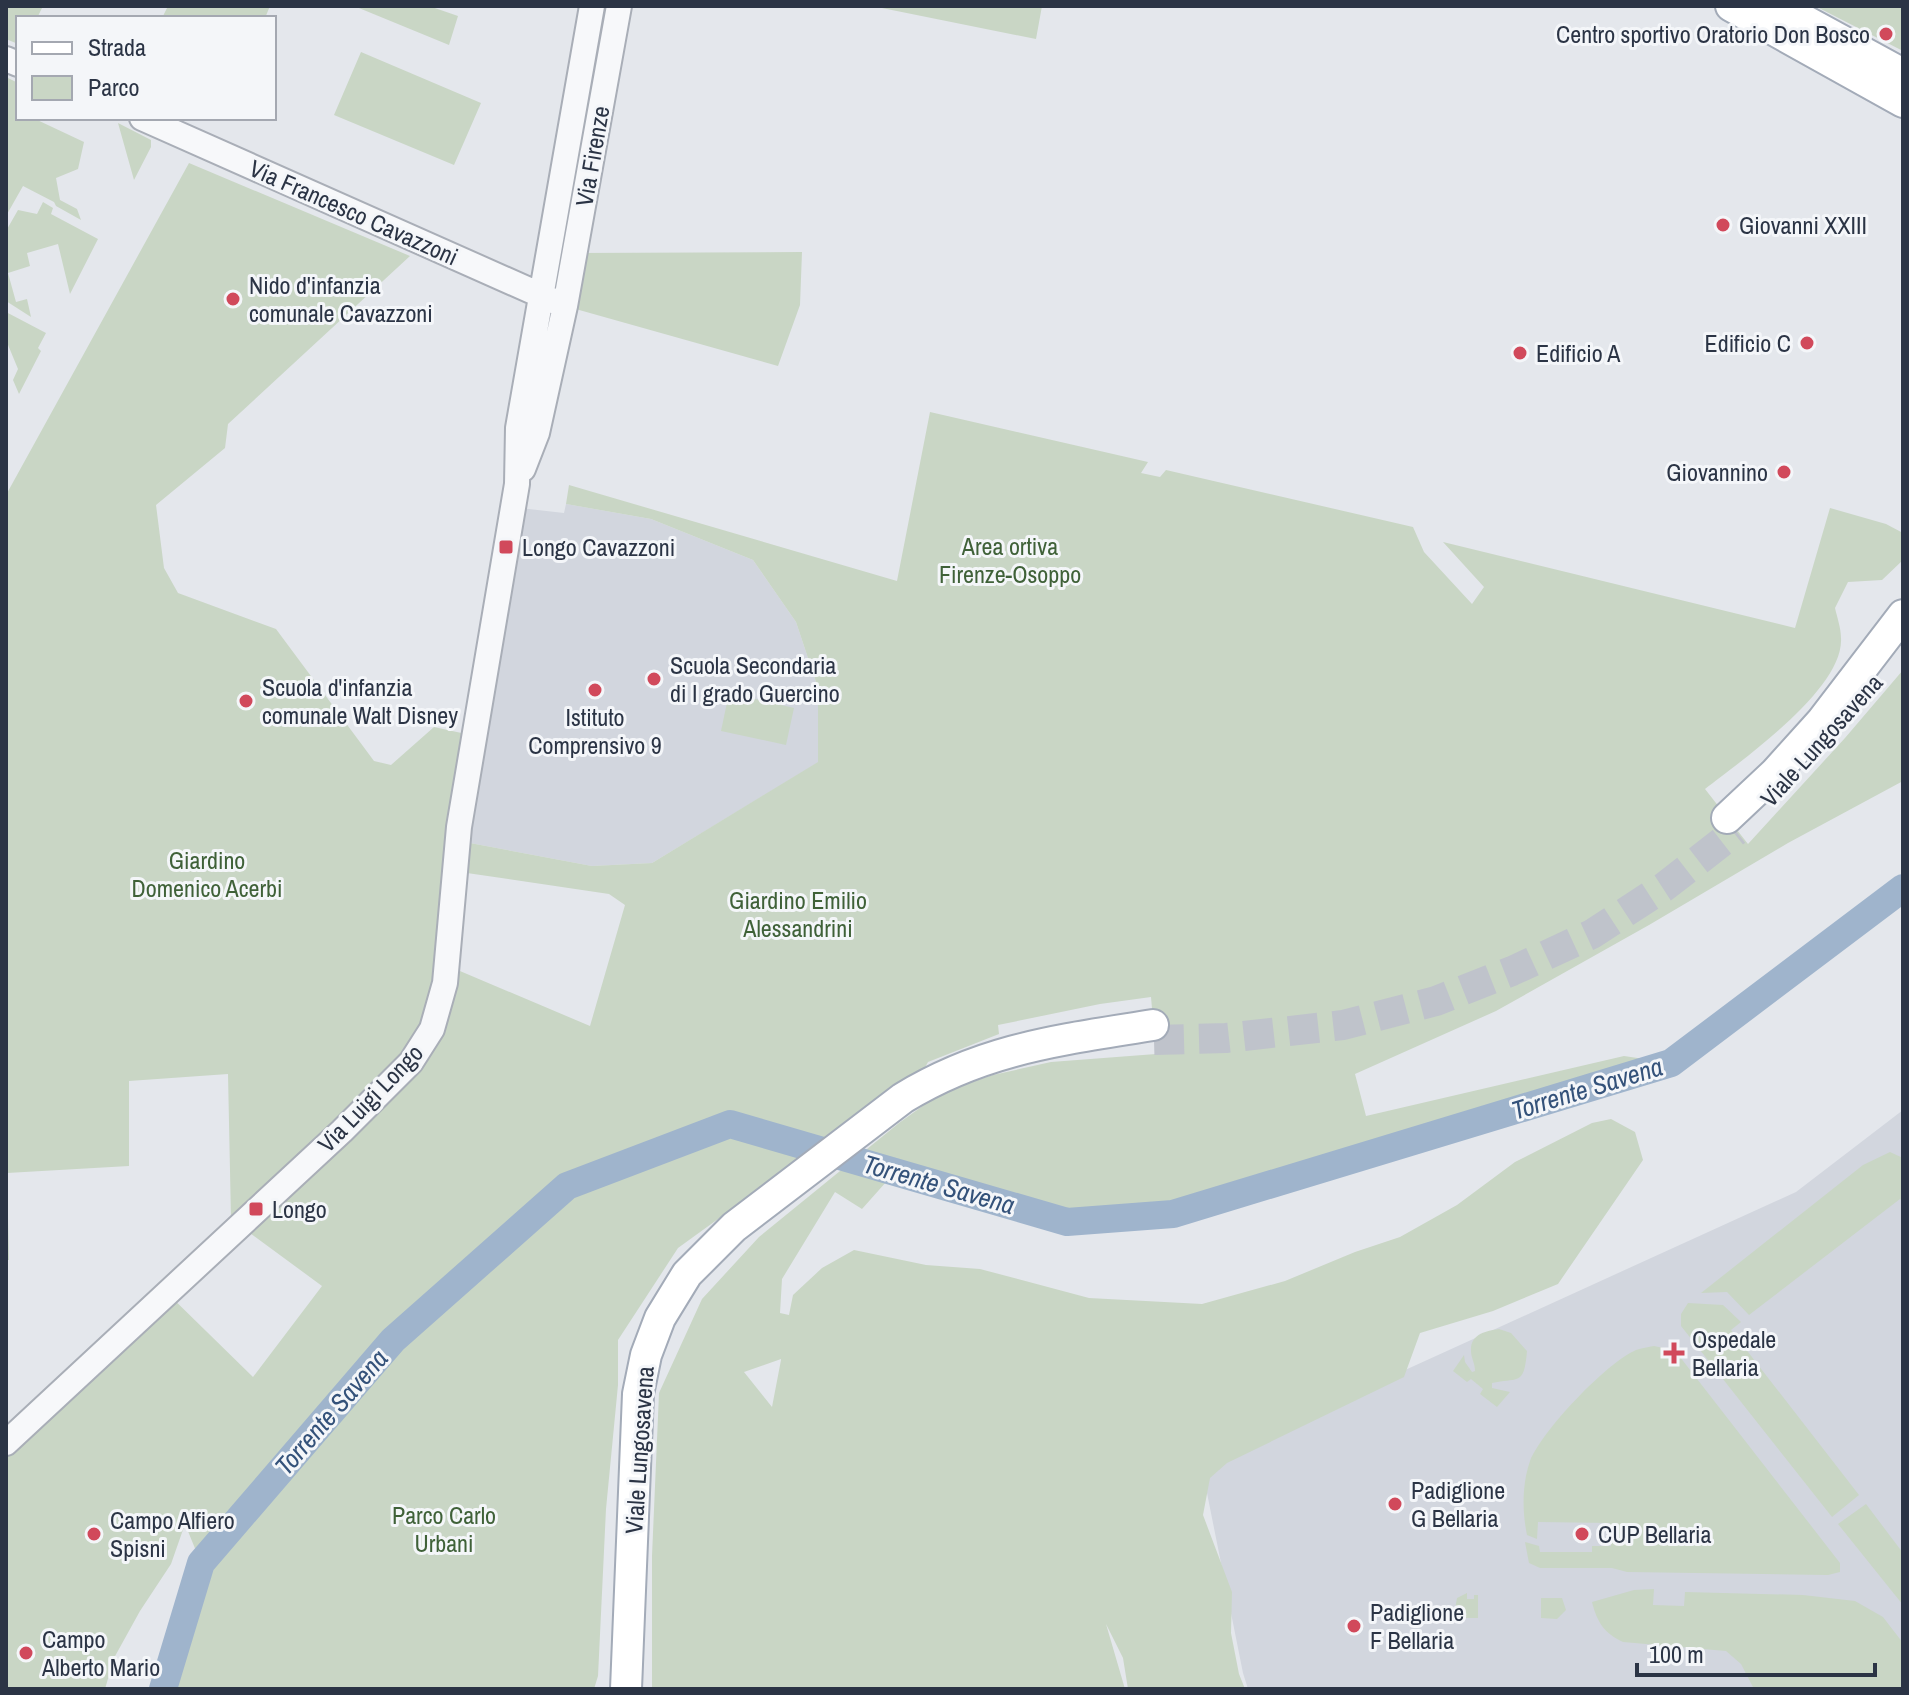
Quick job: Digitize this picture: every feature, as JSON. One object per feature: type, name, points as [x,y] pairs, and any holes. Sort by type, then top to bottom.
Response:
[{"type":"main road","points":[[1731,6],[1903,102]]},
{"type":"main road","points":[[1778,6],[1903,74]]},
{"type":"main road","name":"Viale Lungosavena","points":[[1903,615],[1821,722],[1731,824],[1834,733],[1903,647]]},
{"type":"main road","name":"Viale Lungosavena","points":[[626,1689],[638,1394],[646,1355],[660,1318],[687,1274],[734,1227],[903,1098],[951,1071],[1002,1053],[1044,1043],[1154,1033]]},
{"type":"street","name":"Via Firenze","points":[[517,484],[518,428],[592,6]]},
{"type":"street","name":"Via Firenze","points":[[517,484],[537,433],[565,306],[619,6]]},
{"type":"street","name":"Via Francesco Cavazzoni","points":[[147,120],[565,306]]},
{"type":"street","name":"Via Luigi Longo","points":[[6,1443],[342,1131],[411,1062],[432,1029],[445,983],[459,827],[517,484]]},
{"type":"shaded area","name":"Scuola Secondaria di I grado Guercino","points":[[566,504],[651,519],[753,560],[796,622],[818,688],[819,762],[652,863],[592,866],[470,843],[520,508],[564,513]]},
{"type":"shaded area","name":"Ospedale Bellaria","points":[[1903,1110],[1903,1689],[1248,1689],[1201,1463],[1796,1192]]},
{"type":"green space","points":[[6,6],[43,6],[38,16],[16,16],[16,43],[6,39]]},
{"type":"green space","points":[[168,6],[270,6],[266,16],[163,16]]},
{"type":"green space","points":[[354,6],[429,6],[458,16],[449,45]]},
{"type":"green space","points":[[872,6],[1042,6],[1036,39]]},
{"type":"green space","name":"Centro sportivo Oratorio Don Bosco","points":[[1815,6],[1903,6],[1903,51]]},
{"type":"green space","points":[[361,52],[481,103],[454,165],[334,115]]},
{"type":"green space","points":[[6,77],[16,82],[16,120],[37,120],[84,142],[78,169],[56,178],[60,200],[77,209],[81,220],[23,186],[6,216]]},
{"type":"green space","points":[[118,123],[151,140],[151,147],[134,180]]},
{"type":"green space","points":[[189,163],[410,256],[228,424],[225,448],[156,505],[164,568],[178,593],[276,629],[374,761],[391,765],[434,727],[466,734],[434,960],[590,1026],[625,905],[609,894],[467,873],[470,843],[592,866],[652,863],[818,762],[818,688],[796,622],[753,560],[651,519],[566,504],[569,485],[897,581],[930,412],[1148,462],[1141,473],[1160,477],[1166,470],[1413,527],[1424,552],[1472,604],[1484,587],[1443,542],[1795,628],[1830,508],[1886,524],[1903,533],[1903,560],[1882,580],[1848,582],[1835,608],[1841,638],[1838,658],[1826,679],[1788,722],[1705,789],[1748,844],[1903,670],[1903,781],[1788,843],[1496,1011],[1355,1074],[1366,1116],[1624,1056],[1671,1063],[1173,1214],[1067,1222],[895,1172],[862,1209],[835,1192],[782,1279],[780,1313],[789,1315],[793,1295],[822,1268],[854,1250],[926,1265],[980,1269],[1089,1298],[1202,1304],[1285,1281],[1400,1237],[1457,1205],[1515,1162],[1592,1123],[1611,1119],[1635,1132],[1643,1160],[1558,1284],[1493,1311],[1420,1333],[1404,1377],[1227,1463],[1210,1478],[1203,1515],[1232,1592],[1231,1633],[1245,1689],[1128,1689],[1123,1658],[1106,1624],[1125,1689],[652,1689],[652,1556],[659,1393],[702,1299],[759,1237],[899,1123],[942,1092],[993,1075],[1051,1062],[1156,1054],[1151,997],[998,1025],[999,1034],[928,1062],[923,1071],[678,1248],[618,1340],[618,1385],[606,1509],[598,1676],[594,1689],[163,1689],[201,1563],[185,1524],[171,1564],[114,1658],[105,1689],[6,1689],[6,1434],[160,1286],[253,1377],[322,1286],[231,1219],[228,1074],[129,1081],[129,1166],[7,1173],[9,1260],[6,1260],[6,495]],"holes":[[[781,1359],[772,1407],[744,1372]]]},
{"type":"green space","points":[[43,202],[53,208],[51,214],[98,239],[70,294],[58,244],[27,253],[30,266],[8,273],[16,302],[27,299],[31,317],[6,301],[6,231],[18,210],[37,214]]},
{"type":"green space","points":[[802,252],[800,305],[778,366],[565,306],[574,253]]},
{"type":"green space","points":[[6,312],[46,333],[38,348],[41,351],[19,394],[13,380],[18,369],[6,340]]},
{"type":"green space","points":[[729,693],[794,708],[786,745],[721,731]]},
{"type":"green space","points":[[1890,1152],[1903,1158],[1903,1202],[1900,1199],[1749,1315],[1727,1292],[1701,1293],[1863,1165]]},
{"type":"green space","points":[[1688,1303],[1723,1305],[1741,1322],[1731,1330],[1859,1495],[1832,1517],[1681,1326],[1681,1314]]},
{"type":"green space","points":[[1499,1329],[1511,1333],[1527,1351],[1522,1375],[1492,1383],[1492,1388],[1510,1392],[1497,1407],[1480,1394],[1483,1389],[1471,1379],[1467,1382],[1453,1371],[1464,1355],[1465,1362],[1472,1372],[1475,1371],[1471,1351],[1473,1341],[1484,1332]]},
{"type":"green space","points":[[1654,1346],[1668,1349],[1680,1357],[1840,1563],[1840,1572],[1828,1575],[1627,1572],[1612,1568],[1540,1568],[1529,1563],[1525,1542],[1539,1546],[1540,1552],[1592,1552],[1592,1546],[1611,1546],[1610,1523],[1538,1522],[1537,1539],[1527,1535],[1525,1479],[1530,1461],[1547,1433],[1592,1383],[1623,1357]]},
{"type":"green space","points":[[1866,1504],[1903,1553],[1903,1605],[1838,1524]]},
{"type":"green space","points":[[1654,1589],[1653,1605],[1684,1606],[1685,1592],[1803,1595],[1855,1601],[1883,1617],[1903,1643],[1903,1689],[1754,1689],[1741,1664],[1726,1651],[1623,1642],[1602,1626],[1592,1602],[1634,1590]]},
{"type":"green space","points":[[1467,1593],[1467,1599],[1478,1595],[1478,1618],[1465,1618],[1455,1609],[1457,1598]]},
{"type":"green space","points":[[1541,1598],[1562,1598],[1566,1610],[1557,1619],[1541,1618]]},
{"type":"waterway","name":"Torrente Savena","points":[[163,1689],[201,1563],[393,1340],[567,1186],[730,1124],[1067,1222],[1173,1214],[1671,1063],[1903,888]]},
{"type":"tunnel","points":[[1154,1040],[1226,1038],[1343,1025],[1436,1001],[1512,971],[1592,934],[1664,887],[1736,831]]},
{"type":"place","name":"Centro sportivo Oratorio Don Bosco","points":[[1886,34]]},
{"type":"place","name":"Giovanni XXIII","points":[[1723,225]]},
{"type":"place","name":"Nido d'infanzia comunale Cavazzoni","points":[[233,299]]},
{"type":"place","name":"Edificio C","points":[[1807,343]]},
{"type":"place","name":"Edificio A","points":[[1520,353]]},
{"type":"place","name":"Giovannino","points":[[1784,472]]},
{"type":"place","name":"Longo Cavazzoni","points":[[506,547]]},
{"type":"place","name":"Scuola Secondaria di I grado Guercino","points":[[654,679]]},
{"type":"place","name":"Istituto Comprensivo 9","points":[[595,690]]},
{"type":"place","name":"Scuola d'infanzia comunale Walt Disney","points":[[246,701]]},
{"type":"place","name":"Longo","points":[[256,1209]]},
{"type":"place","name":"Ospedale Bellaria","points":[[1674,1353]]},
{"type":"place","name":"Padiglione G Bellaria","points":[[1395,1504]]},
{"type":"place","name":"Campo Alfiero Spisni","points":[[94,1534]]},
{"type":"place","name":"CUP Bellaria","points":[[1582,1534]]},
{"type":"place","name":"Padiglione F Bellaria","points":[[1354,1626]]},
{"type":"place","name":"Campo Alberto Mario","points":[[26,1653]]},
{"type":"park label","name":"Area ortiva Firenze-Osoppo","points":[[1010,560]]},
{"type":"park label","name":"Giardino Domenico Acerbi","points":[[207,874]]},
{"type":"park label","name":"Giardino Emilio Alessandrini","points":[[798,914]]},
{"type":"park label","name":"Parco Carlo Urbani","points":[[444,1529]]}]
